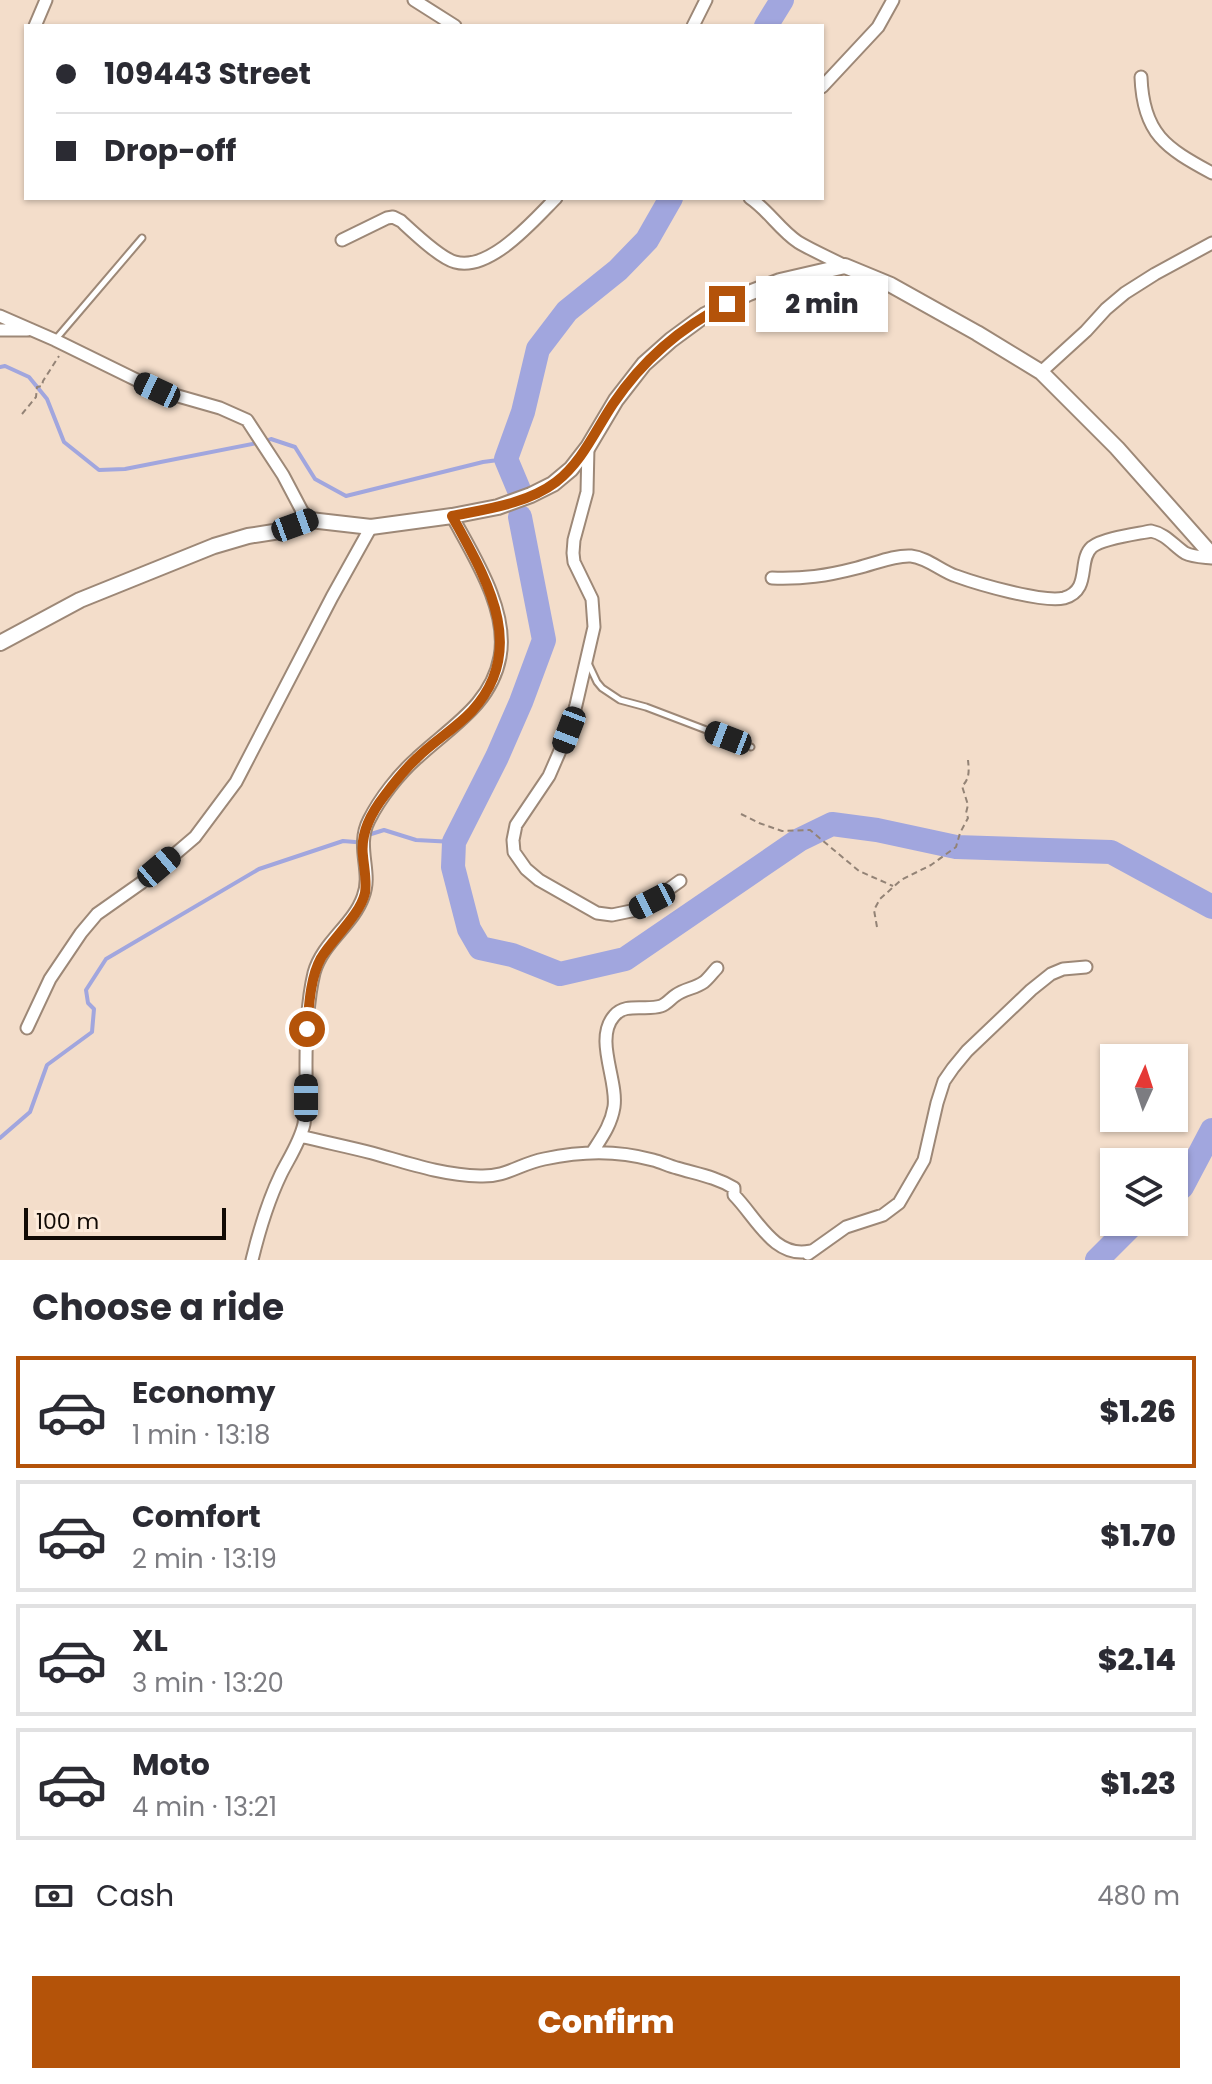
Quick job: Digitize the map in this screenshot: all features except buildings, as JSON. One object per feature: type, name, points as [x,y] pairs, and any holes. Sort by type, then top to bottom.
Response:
[{"type":"street","points":[[36,24],[46,0]]},
{"type":"street","points":[[414,0],[452,24]]},
{"type":"street","points":[[694,24],[706,0]]},
{"type":"street","points":[[824,85],[878,27],[893,0]]},
{"type":"street","points":[[1141,77],[1147,117],[1156,133],[1165,145],[1212,173]]},
{"type":"street","points":[[342,240],[379,220],[393,217],[445,258],[455,262],[476,262],[501,249],[554,200]]},
{"type":"street","points":[[753,200],[765,207],[767,214],[797,241],[891,285],[1041,372],[1117,448],[1212,556]]},
{"type":"street","points":[[764,200],[767,214]]},
{"type":"street","points":[[1041,372],[1125,293],[1212,243]]},
{"type":"street","points":[[0,643],[80,600],[214,546],[248,536],[280,531],[310,520],[371,527],[452,516],[498,507],[542,490],[571,469],[616,400],[644,364],[671,340],[705,315],[749,293],[780,281],[845,266]]},
{"type":"street","points":[[0,316],[157,390],[220,408],[247,420],[310,520]]},
{"type":"street","points":[[0,330],[36,331]]},
{"type":"street","points":[[588,447],[587,492],[573,553],[574,562],[592,599],[594,614],[587,658],[569,730],[549,776],[516,825],[514,852],[539,880],[597,913],[612,915],[636,910],[680,881]]},
{"type":"street","points":[[252,1260],[270,1200],[300,1136],[305,1116],[306,1046],[315,971],[364,895],[362,842],[369,820],[384,796],[416,759],[455,727],[480,701],[488,691],[500,657],[496,608],[452,516]]},
{"type":"street","points":[[27,1028],[50,979],[97,914],[141,883],[195,837],[236,782],[371,527]]},
{"type":"street","points":[[772,578],[813,578],[911,556],[954,576],[1052,599],[1071,595],[1081,585],[1088,552],[1093,546],[1107,541],[1156,532],[1188,554],[1212,556]]},
{"type":"street","points":[[300,1136],[434,1171],[484,1176],[504,1174],[532,1161],[593,1151],[657,1160],[720,1179],[734,1188],[734,1195],[770,1238],[780,1246],[806,1256],[846,1227],[883,1215],[899,1203],[924,1160],[937,1103],[944,1081],[953,1068],[967,1051],[1051,974],[1063,969],[1086,967]]},
{"type":"street","points":[[593,1151],[605,1134],[614,1108],[615,1096],[608,1062],[608,1024],[618,1011],[660,1006],[704,981],[717,968]]},
{"type":"lane","points":[[60,342],[98,288],[142,238]]},
{"type":"lane","points":[[587,658],[597,682],[620,700],[751,747]]},
{"type":"path","points":[[22,414],[36,397],[37,387],[42,386],[60,342]]},
{"type":"path","points":[[877,927],[874,910],[880,899],[901,880],[931,865],[956,847],[968,818],[962,786],[969,772],[968,760]]},
{"type":"path","points":[[741,814],[782,831],[810,830],[859,871],[893,886]]},
{"type":"waterway","points":[[767,24],[782,0]]},
{"type":"waterway","points":[[519,490],[506,459],[523,412],[538,349],[567,311],[618,270],[647,240],[670,200]]},
{"type":"waterway","points":[[0,367],[5,366],[29,377],[47,399],[64,442],[99,470],[125,469],[257,443]]},
{"type":"waterway","points":[[263,442],[271,439],[295,447],[315,479],[346,496],[506,459]]},
{"type":"waterway","points":[[520,517],[544,640],[497,757],[454,842],[453,867],[469,929],[480,948],[512,955],[560,974],[625,959],[799,840],[832,824],[956,847],[1111,852],[1212,907]]},
{"type":"waterway","points":[[368,835],[384,830],[416,840],[454,842]]},
{"type":"waterway","points":[[0,1138],[30,1112],[47,1065],[92,1032],[94,1009],[88,1003],[86,990],[106,959],[259,869],[343,841],[355,842]]},
{"type":"waterway","points":[[1188,1176],[1212,1130]]},
{"type":"waterway","points":[[1097,1260],[1121,1236]]},
{"type":"route","points":[[307,1029],[315,971],[364,895],[362,842],[369,820],[384,796],[416,759],[472,711],[488,691],[500,657],[496,608],[452,516],[498,507],[553,484],[571,469],[588,447],[616,400],[644,364],[705,315],[727,304]]}]
